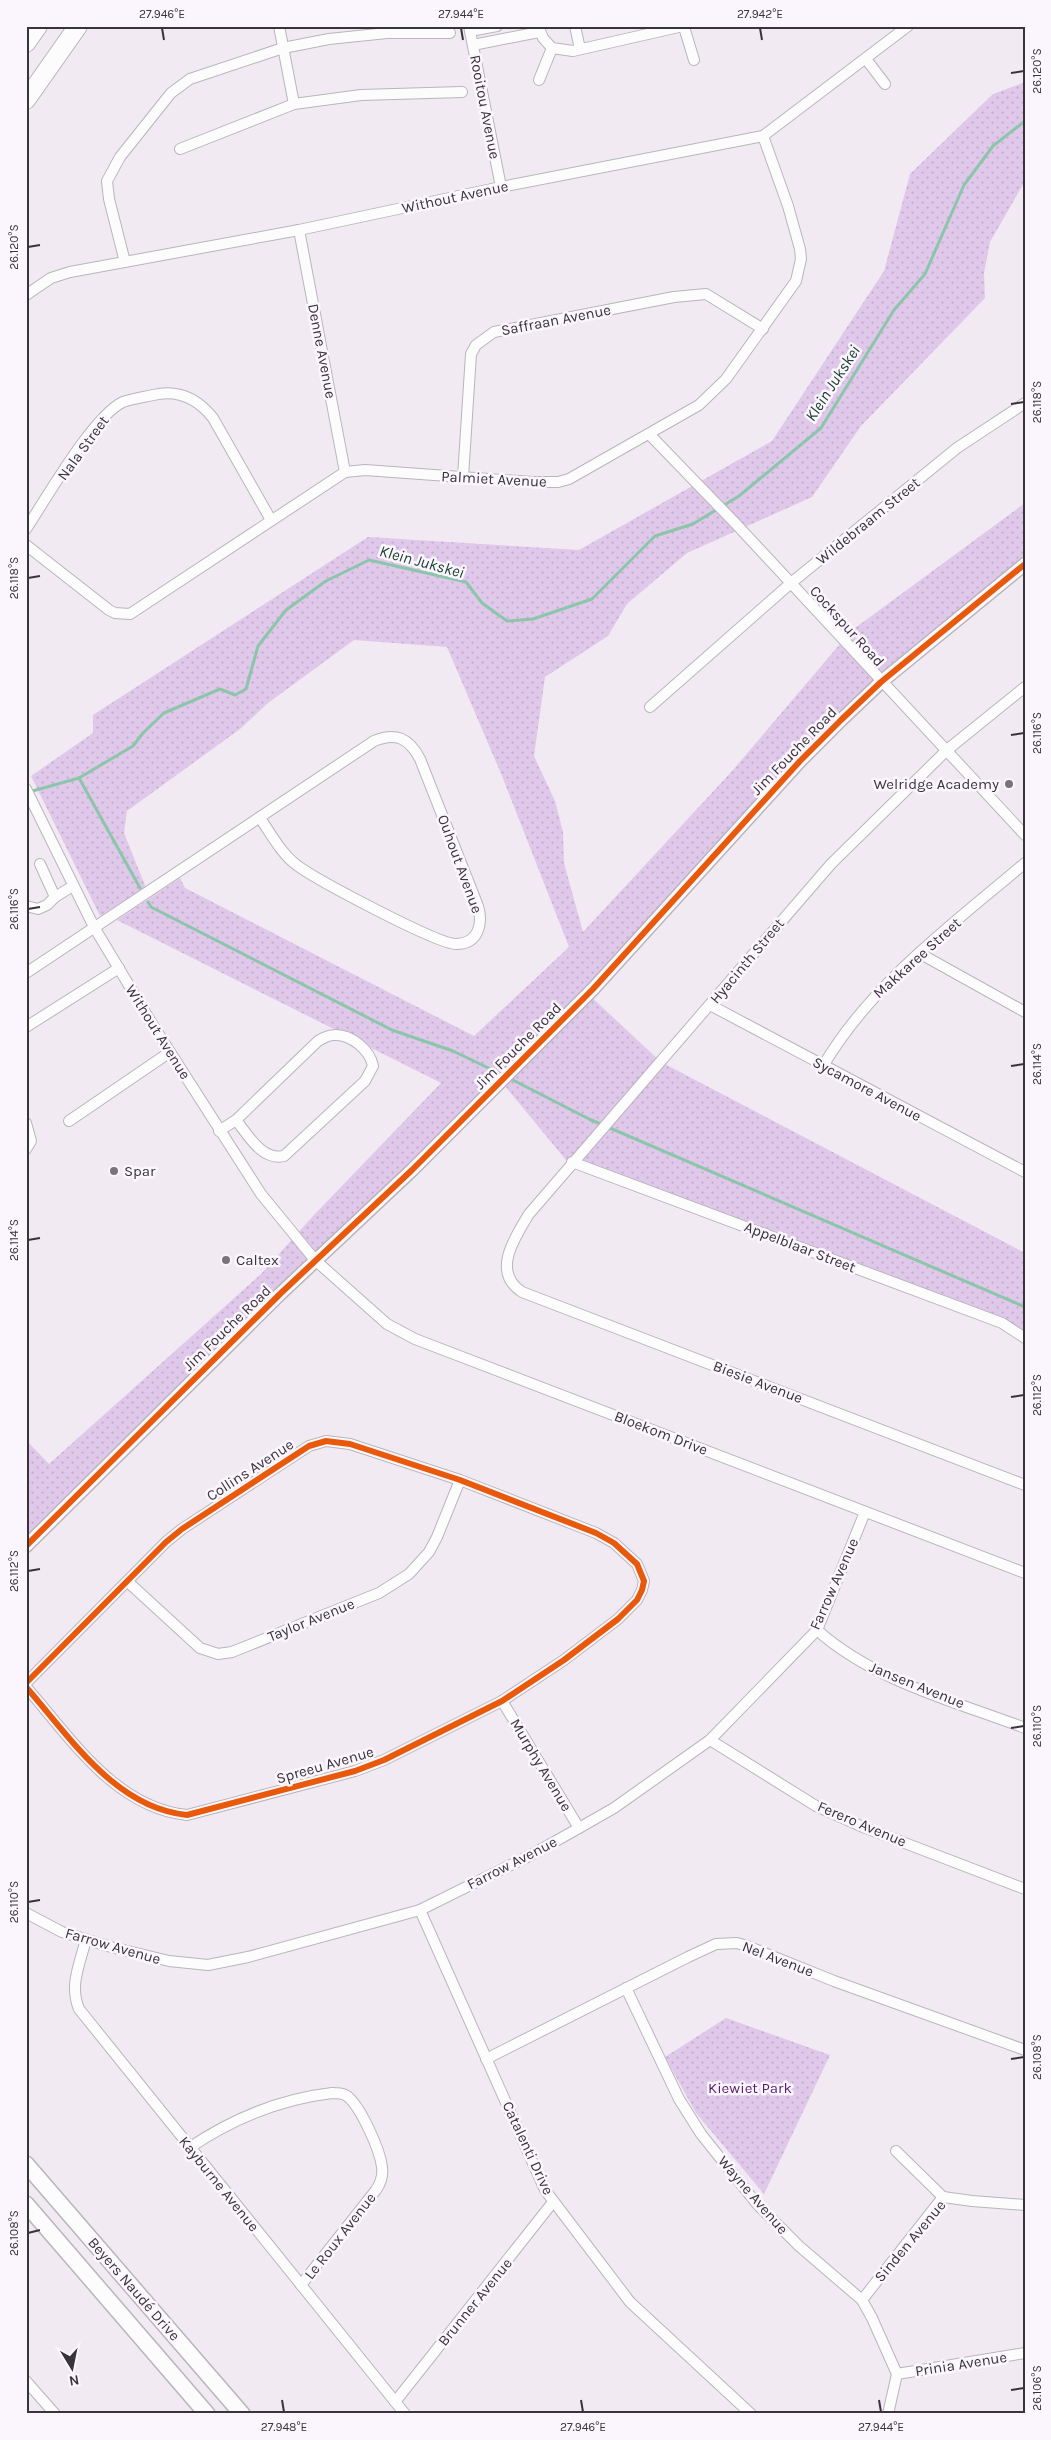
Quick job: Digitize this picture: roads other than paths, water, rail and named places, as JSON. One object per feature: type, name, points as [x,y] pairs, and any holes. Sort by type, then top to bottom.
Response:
[{"type":"highway","points":[[26,43],[38,26]]},
{"type":"highway","points":[[26,100],[78,26]]},
{"type":"main road","name":"Beyers Naudé Drive","points":[[26,2164],[242,2414]]},
{"type":"main road","name":"Beyers Naudé Drive","points":[[26,2204],[207,2414]]},
{"type":"street","points":[[280,26],[294,104]]},
{"type":"street","points":[[470,29],[497,26]]},
{"type":"street","points":[[575,26],[580,49]]},
{"type":"street","name":"Without Avenue","points":[[26,296],[51,278],[70,272],[299,230],[501,187],[762,136],[908,26]]},
{"type":"street","points":[[473,45],[538,29],[552,48],[574,51],[684,27],[694,60]]},
{"type":"street","name":"Rooitou Avenue","points":[[470,29],[501,187]]},
{"type":"street","points":[[125,262],[109,199],[107,182],[120,157],[171,93],[190,79],[283,48],[329,39],[387,33],[450,33]]},
{"type":"street","points":[[539,80],[552,48]]},
{"type":"street","points":[[866,59],[885,84]]},
{"type":"street","points":[[180,149],[294,104],[360,95],[462,92]]},
{"type":"street","name":"Palmiet Avenue","points":[[26,545],[109,610],[115,613],[130,614],[346,472],[365,470],[558,482],[582,472],[699,405],[713,393],[726,379],[796,281],[801,259],[788,206],[762,136]]},
{"type":"street","name":"Denne Avenue","points":[[299,230],[346,472]]},
{"type":"street","name":"Saffraan Avenue","points":[[464,477],[471,354],[476,345],[494,332],[674,297],[706,294],[763,329]]},
{"type":"street","name":"Nala Street","points":[[26,529],[92,429],[107,413],[123,402],[158,394],[175,393],[202,404],[213,418],[271,520]]},
{"type":"street","name":"Wildebraam Street","points":[[650,707],[791,583],[976,433],[1025,403]]},
{"type":"street","name":"Cockspur Road","points":[[649,434],[791,583],[1025,835]]},
{"type":"street","name":"Jim Fouche Road","points":[[26,1546],[316,1260],[412,1170],[629,952],[800,761],[882,682],[1025,564]]},
{"type":"street","name":"Hyacinth Street","points":[[506,1265],[512,1244],[529,1214],[831,864],[947,750],[1025,688]]},
{"type":"street","name":"Ouhout Avenue","points":[[26,973],[374,740],[384,737],[402,738],[410,742],[420,759],[478,906],[481,922],[477,935],[464,943],[448,943],[360,900],[297,866],[285,854],[260,818]]},
{"type":"street","name":"Without Avenue","points":[[26,789],[94,928],[170,1052],[261,1194],[316,1260]]},
{"type":"street","name":"Makkaree Street","points":[[823,1066],[834,1047],[874,997],[919,954],[1025,863]]},
{"type":"street","points":[[40,864],[55,897]]},
{"type":"street","points":[[26,906],[38,909],[47,905],[55,897],[72,886]]},
{"type":"street","points":[[919,954],[1025,1012]]},
{"type":"street","points":[[26,1027],[119,968]]},
{"type":"street","name":"Sycamore Avenue","points":[[710,1005],[1025,1172]]},
{"type":"street","points":[[219,1131],[236,1120],[318,1041],[326,1037],[338,1035],[362,1046],[369,1053],[373,1066],[365,1081],[284,1156],[271,1156],[264,1152],[236,1120]]},
{"type":"street","points":[[69,1121],[170,1052]]},
{"type":"street","points":[[26,1123],[31,1141],[26,1149]]},
{"type":"street","name":"Appelblaar Street","points":[[572,1162],[1002,1323],[1025,1338]]},
{"type":"street","name":"Bloekom Drive","points":[[316,1260],[387,1324],[406,1335],[1025,1573]]},
{"type":"street","name":"Biesie Avenue","points":[[506,1265],[510,1281],[522,1292],[1025,1485]]},
{"type":"street","name":"Collins Avenue","points":[[26,1683],[182,1529],[309,1446],[326,1441],[350,1444],[460,1480],[596,1533],[614,1543],[630,1557],[642,1573]]},
{"type":"street","name":"Taylor Avenue","points":[[128,1582],[200,1648],[218,1654],[232,1652],[379,1593],[409,1574],[429,1552],[460,1480]]},
{"type":"street","name":"Farrow Avenue","points":[[26,1913],[49,1926],[86,1939],[169,1961],[208,1965],[240,1959],[420,1910],[531,1855],[614,1808],[710,1740],[817,1630],[865,1512]]},
{"type":"street","name":"Spreeu Avenue","points":[[26,1687],[117,1787],[160,1810],[187,1815],[369,1766],[502,1701],[564,1660],[629,1608],[642,1590],[644,1582],[642,1573]]},
{"type":"street","name":"Jansen Avenue","points":[[817,1630],[836,1648],[878,1671],[1025,1728]]},
{"type":"street","name":"Murphy Avenue","points":[[502,1701],[579,1828]]},
{"type":"street","name":"Ferero Avenue","points":[[710,1740],[816,1806],[863,1827],[1025,1888]]},
{"type":"street","name":"Catalenti Drive","points":[[420,1910],[537,2174],[553,2202],[630,2302],[751,2414]]},
{"type":"street","name":"Kayburne Avenue","points":[[86,1939],[74,1985],[74,1996],[79,2009],[405,2414]]},
{"type":"street","name":"Nel Avenue","points":[[486,2059],[716,1944],[737,1943],[1025,2050]]},
{"type":"street","name":"Wayne Avenue","points":[[626,1988],[675,2090],[701,2134],[757,2204],[799,2246],[862,2300],[897,2374]]},
{"type":"street","name":"Le Roux Avenue","points":[[190,2148],[234,2120],[281,2104],[332,2092],[347,2096],[375,2146],[382,2167],[381,2180],[376,2190],[301,2285]]},
{"type":"street","points":[[896,2151],[943,2196]]},
{"type":"street","name":"Sinden Avenue","points":[[862,2300],[943,2196],[972,2201],[1025,2205]]},
{"type":"street","name":"Brunner Avenue","points":[[395,2402],[553,2202]]},
{"type":"street","name":"Prinia Avenue","points":[[897,2374],[1025,2353]]},
{"type":"street","points":[[888,2414],[897,2374]]},
{"type":"street","points":[[26,2381],[55,2414]]},
{"type":"waterway","name":"Klein Jukskei","points":[[29,792],[79,778],[133,746],[143,733],[164,713],[220,689],[235,695],[246,689],[258,646],[286,610],[326,581],[369,560],[466,582],[482,603],[507,621],[533,619],[592,599],[655,536],[693,524],[739,496],[821,428],[894,310],[925,274],[964,185],[993,146],[1025,121]]},
{"type":"waterway","points":[[79,778],[140,888]]},
{"type":"waterway","points":[[148,902],[151,907],[392,1030],[453,1051],[503,1075]]},
{"type":"waterway","points":[[509,1078],[589,1119],[1025,1307]]},
{"type":"place","name":"Welridge Academy","points":[[1009,784]]},
{"type":"place","name":"Spar","points":[[114,1171]]},
{"type":"place","name":"Caltex","points":[[226,1260]]},
{"type":"park label","name":"Kiewiet Park","points":[[750,2088]]}]
